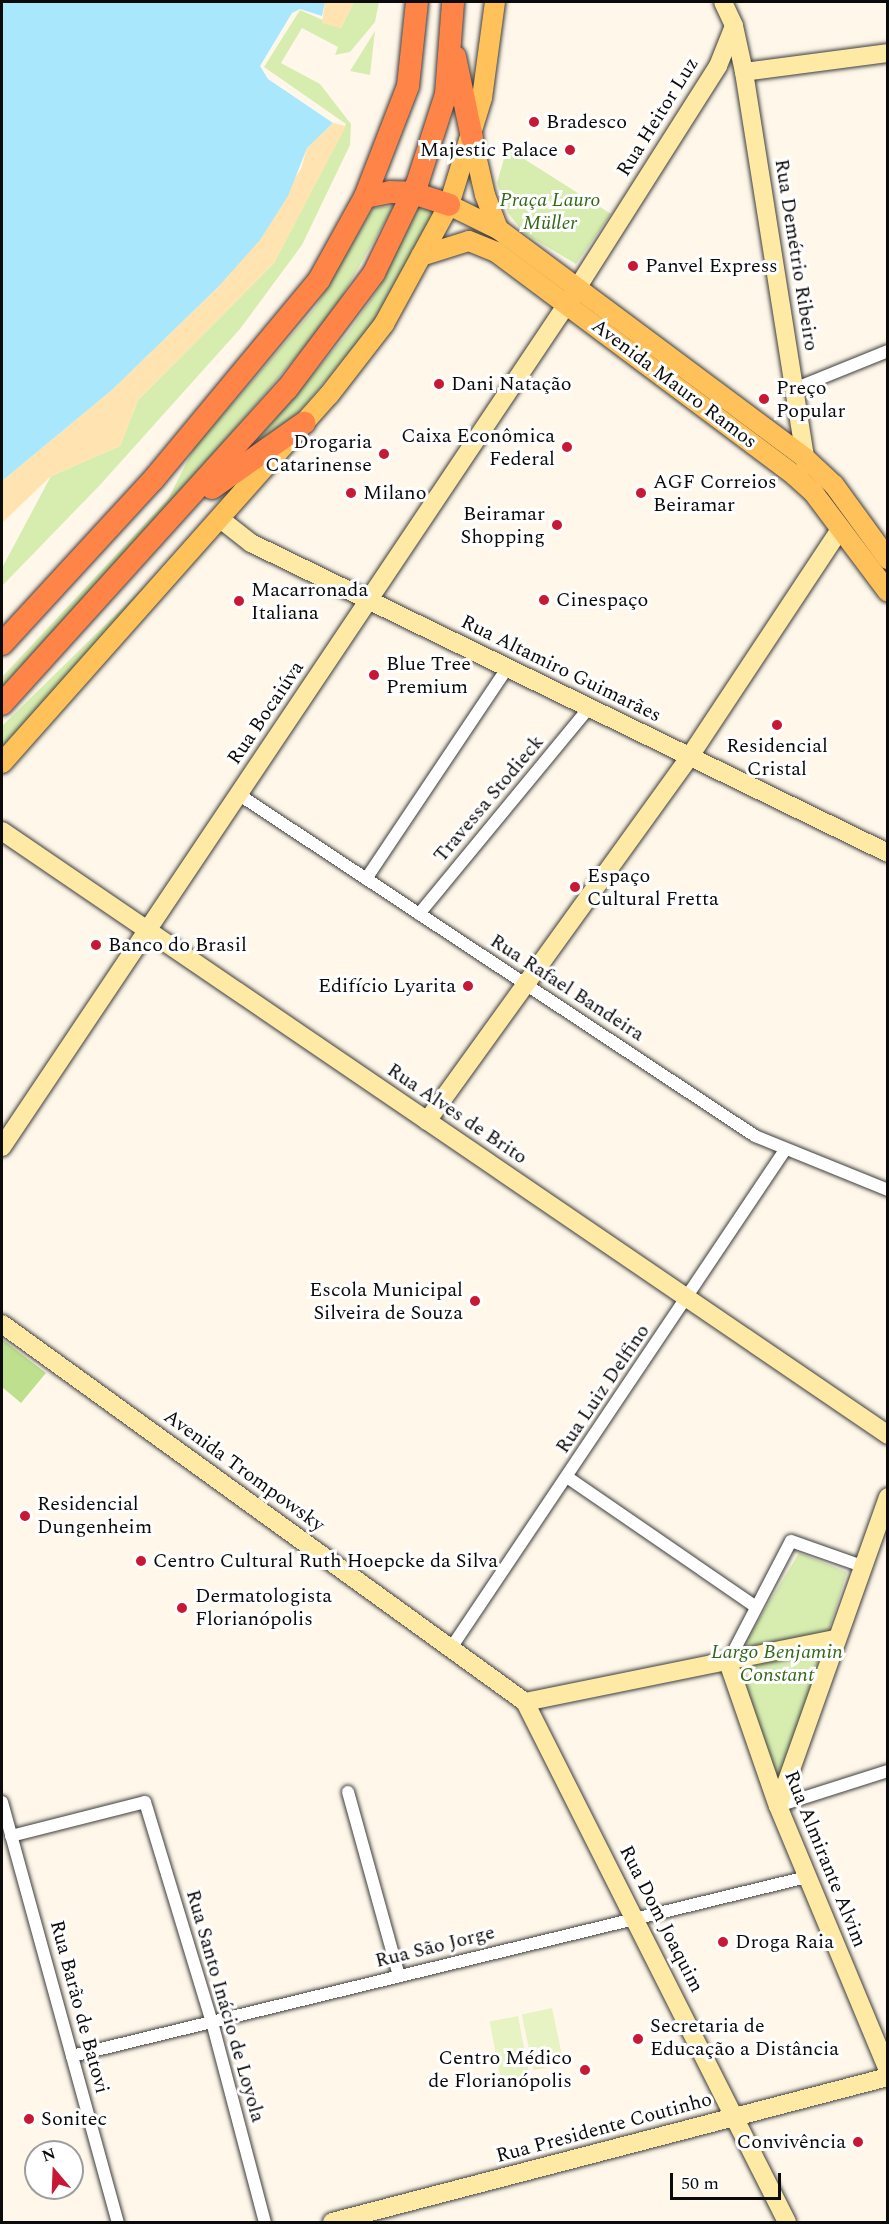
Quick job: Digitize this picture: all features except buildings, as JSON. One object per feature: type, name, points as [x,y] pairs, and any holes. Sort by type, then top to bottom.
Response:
[{"type":"highway","points":[[2,644],[153,480],[288,320],[347,235],[365,197],[408,86],[417,2]]},
{"type":"highway","points":[[2,704],[181,510],[334,331],[374,273],[412,193],[446,94],[453,2]]},
{"type":"highway","points":[[450,35],[472,138]]},
{"type":"highway","points":[[365,197],[390,192],[412,193],[449,205]]},
{"type":"highway","points":[[181,510],[304,423]]},
{"type":"main road","points":[[2,763],[304,423],[384,324],[449,205],[472,138],[491,51],[495,2]]},
{"type":"main road","name":"Rua Demétrio Ribeiro","points":[[723,2],[734,26],[744,72],[804,458],[813,492]]},
{"type":"main road","name":"Rua Heitor Luz","points":[[572,297],[718,66],[734,26]]},
{"type":"main road","points":[[744,72],[888,53]]},
{"type":"main road","points":[[472,138],[485,195],[498,229]]},
{"type":"main road","name":"Avenida Mauro Ramos","points":[[449,205],[498,229],[572,297],[813,492],[888,592]]},
{"type":"main road","name":"Avenida Mauro Ramos","points":[[422,256],[469,241],[496,252],[572,297],[804,458],[834,485],[888,559]]},
{"type":"main road","name":"Rua Bocaiúva","points":[[2,1147],[572,297]]},
{"type":"main road","name":"Rua Altamiro Guimarães","points":[[219,518],[251,543],[888,853]]},
{"type":"main road","points":[[427,1121],[690,756],[840,529]]},
{"type":"main road","name":"Rua Alves de Brito","points":[[2,831],[888,1434]]},
{"type":"main road","name":"Avenida Trompowsky","points":[[2,1324],[525,1702]]},
{"type":"main road","points":[[778,1806],[835,1639],[888,1497]]},
{"type":"main road","points":[[525,1702],[835,1639]]},
{"type":"main road","points":[[805,1645],[818,1653],[825,1668]]},
{"type":"main road","name":"Rua Almirante Alvim","points":[[728,1662],[778,1806],[888,2070]]},
{"type":"main road","name":"Rua Dom Joaquim","points":[[525,1702],[637,1918],[787,2223]]},
{"type":"main road","name":"Rua Presidente Coutinho","points":[[332,2223],[888,2077]]},
{"type":"street","points":[[794,389],[888,351]]},
{"type":"street","points":[[366,879],[507,668]]},
{"type":"street","name":"Travessa Stodieck","points":[[419,914],[589,708]]},
{"type":"street","name":"Rua Rafael Bandeira","points":[[238,794],[755,1136],[888,1190]]},
{"type":"street","name":"Rua Luiz Delfino","points":[[451,1648],[688,1298],[785,1150]]},
{"type":"street","points":[[567,1477],[756,1607]]},
{"type":"street","points":[[728,1662],[791,1541],[862,1566]]},
{"type":"street","points":[[778,1806],[888,1772]]},
{"type":"street","points":[[348,1792],[399,1976]]},
{"type":"street","name":"Rua Barão de Batovi","points":[[2,1802],[118,2223]]},
{"type":"street","name":"Rua Santo Inácio de Loyola","points":[[11,1836],[145,1802],[212,2022],[264,2223]]},
{"type":"street","name":"Rua São Jorge","points":[[72,2056],[807,1877]]},
{"type":"green space","points":[[354,2],[379,2],[375,22],[350,52],[335,55],[338,47],[302,28],[281,63],[320,84],[351,124],[350,145],[302,245],[240,329],[100,485],[2,586],[2,568],[51,476],[120,446],[138,400],[274,263],[346,124],[264,67],[300,10],[341,28]]},
{"type":"green space","points":[[375,31],[370,75],[350,71]]},
{"type":"green space","name":"Praça Lauro Müller","points":[[507,148],[611,214],[576,264],[524,233],[508,213],[497,183]]},
{"type":"green space","points":[[394,206],[330,317],[171,504],[2,687],[2,677],[168,499],[194,448],[315,308],[373,208]]},
{"type":"green space","points":[[417,207],[434,211],[379,316],[277,439],[230,472],[348,333],[380,286]]},
{"type":"green space","points":[[196,530],[2,751],[2,726],[150,581]]},
{"type":"green space","points":[[2,1339],[46,1373],[21,1403],[2,1387]]},
{"type":"green space","name":"Largo Benjamin Constant","points":[[799,1553],[847,1572],[784,1773],[778,1777],[773,1773],[733,1662]]},
{"type":"green space","points":[[552,2008],[564,2064],[534,2070],[522,2014]]},
{"type":"green space","points":[[518,2016],[530,2076],[501,2081],[490,2022]]},
{"type":"sand","points":[[325,2],[354,2],[341,28],[322,23]]},
{"type":"sand","points":[[333,123],[346,126],[274,263],[138,400],[120,446],[51,476],[2,523],[2,481],[113,389],[218,287],[301,169],[307,148]]},
{"type":"water","points":[[2,2],[325,2],[322,16],[300,9],[292,13],[260,66],[268,79],[333,123],[307,148],[288,196],[260,240],[218,287],[113,389],[2,481]]},
{"type":"place","name":"Bradesco","points":[[534,122]]},
{"type":"place","name":"Majestic Palace","points":[[570,150]]},
{"type":"place","name":"Panvel Express","points":[[633,266]]},
{"type":"place","name":"Dani Natação","points":[[439,384]]},
{"type":"place","name":"Preço Popular","points":[[764,399]]},
{"type":"place","name":"Caixa Econômica Federal","points":[[567,447]]},
{"type":"place","name":"Drogaria Catarinense","points":[[384,454]]},
{"type":"place","name":"Milano","points":[[351,493]]},
{"type":"place","name":"AGF Correios Beiramar","points":[[641,493]]},
{"type":"place","name":"Beiramar Shopping","points":[[557,525]]},
{"type":"place","name":"Cinespaço","points":[[544,600]]},
{"type":"place","name":"Macarronada Italiana","points":[[239,601]]},
{"type":"place","name":"Blue Tree Premium","points":[[374,675]]},
{"type":"place","name":"Residencial Cristal","points":[[777,725]]},
{"type":"place","name":"Espaço Cultural Fretta","points":[[575,887]]},
{"type":"place","name":"Banco do Brasil","points":[[96,945]]},
{"type":"place","name":"Edifício Lyarita","points":[[468,986]]},
{"type":"place","name":"Escola Municipal Silveira de Souza","points":[[475,1301]]},
{"type":"place","name":"Residencial Dungenheim","points":[[25,1516]]},
{"type":"place","name":"Centro Cultural Ruth Hoepcke da Silva","points":[[141,1561]]},
{"type":"place","name":"Dermatologista Florianópolis","points":[[182,1608]]},
{"type":"place","name":"Droga Raia","points":[[723,1942]]},
{"type":"place","name":"Secretaria de Educação a Distância","points":[[638,2039]]},
{"type":"place","name":"Centro Médico de Florianópolis","points":[[585,2070]]},
{"type":"place","name":"Sonitec","points":[[29,2119]]},
{"type":"place","name":"Convivência","points":[[858,2142]]}]
